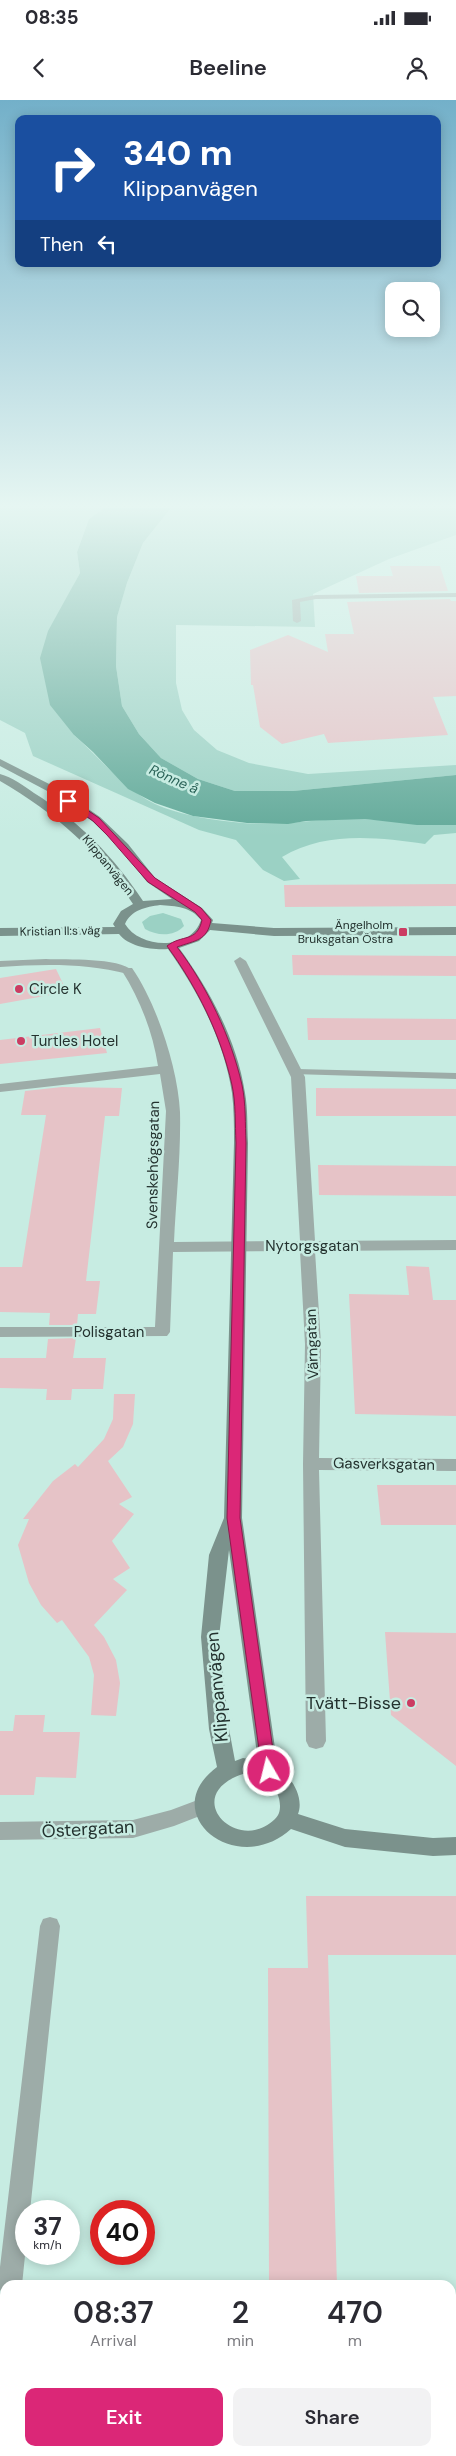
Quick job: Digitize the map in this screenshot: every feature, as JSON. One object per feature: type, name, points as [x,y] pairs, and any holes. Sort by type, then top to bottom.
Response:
[{"type":"street","name":"Klippanvägen","points":[[0,762],[55,791],[96,819],[124,846],[152,880],[204,915],[207,926]]},
{"type":"street","name":"Klippanvägen","points":[[0,777],[28,792],[69,820],[97,847],[140,905]]},
{"type":"street","name":"Klippanvägen","points":[[120,930],[120,919],[124,914],[140,905],[165,902],[190,906]]},
{"type":"street","points":[[120,930],[124,935],[140,943],[172,946],[199,936],[207,926],[274,932],[456,932]]},
{"type":"street","name":"Kristian II:s väg","points":[[0,932],[120,930]]},
{"type":"street","name":"Klippanvägen","points":[[172,946],[188,967],[219,1028],[237,1086],[241,1143],[233,1518],[269,1771]]},
{"type":"street","name":"Värngatan","points":[[240,961],[297,1072],[313,1344],[311,1464],[316,1741]]},
{"type":"street","name":"Svenskehögsgatan","points":[[128,970],[141,991],[151,1016],[166,1069],[173,1111],[168,1247]]},
{"type":"street","points":[[0,1088],[166,1069]]},
{"type":"street","name":"Nytorgsgatan","points":[[168,1247],[456,1245]]},
{"type":"street","name":"Polisgatan","points":[[0,1332],[162,1332],[168,1247]]},
{"type":"street","name":"Gasverksgatan","points":[[311,1464],[456,1465]]},
{"type":"street","name":"Klippanvägen","points":[[227,1770],[219,1728],[210,1637],[218,1554],[233,1518]]},
{"type":"street","points":[[243,1766],[269,1771],[281,1780],[288,1792],[290,1805],[286,1819],[268,1835],[243,1839],[226,1835],[208,1820],[203,1806],[204,1797],[211,1781],[227,1770],[243,1766]]},
{"type":"street","name":"Östergatan","points":[[0,1831],[70,1832],[133,1829],[174,1818],[203,1806]]},
{"type":"street","points":[[286,1819],[345,1838],[433,1847],[456,1846]]},
{"type":"street","points":[[11,2280],[50,1926]]},
{"type":"lane","points":[[0,964],[44,962],[117,966],[128,970]]},
{"type":"lane","points":[[297,1072],[456,1076]]},
{"type":"shaded area","points":[[0,618],[73,618],[74,735],[132,790],[155,804],[202,818],[240,823],[275,824],[337,819],[365,819],[456,825],[456,833],[434,835],[425,844],[370,838],[352,838],[316,843],[282,857],[300,879],[284,881],[263,870],[236,840],[199,830],[33,756],[25,733],[0,720]]},
{"type":"shaded area","points":[[117,618],[314,618],[315,627],[176,625],[176,683],[182,710],[194,730],[217,750],[249,763],[308,774],[456,765],[456,775],[293,791],[235,791],[198,779],[161,758],[139,734],[122,706],[116,666]]},
{"type":"shaded area","points":[[163,913],[181,919],[184,926],[170,934],[155,933],[145,929],[142,922],[150,916]]},
{"type":"water","name":"Rönne å","points":[[55,618],[117,618],[116,666],[122,706],[139,734],[161,758],[198,779],[235,791],[293,791],[456,775],[456,825],[417,825],[365,819],[306,821],[288,824],[247,823],[193,816],[155,803],[128,789],[74,735],[50,705],[40,658],[48,631]]},
{"type":"building","points":[[350,618],[456,618],[456,696],[433,697],[448,735],[328,743],[324,734],[282,744],[260,727],[253,685],[251,685],[250,650],[288,635],[328,652],[325,634],[354,634]]},
{"type":"building","points":[[456,884],[456,906],[285,907],[284,885]]},
{"type":"building","points":[[292,955],[456,956],[456,976],[293,975]]},
{"type":"building","points":[[56,969],[67,992],[0,1004],[0,978]]},
{"type":"building","points":[[307,1018],[456,1019],[456,1040],[308,1040]]},
{"type":"building","points":[[100,1028],[107,1053],[0,1064],[0,1040]]},
{"type":"building","points":[[62,1087],[122,1088],[119,1116],[105,1116],[86,1281],[100,1281],[96,1314],[78,1314],[77,1325],[49,1325],[50,1313],[0,1312],[0,1267],[22,1267],[46,1115],[21,1115],[25,1091]]},
{"type":"building","points":[[316,1088],[456,1089],[456,1116],[316,1116]]},
{"type":"building","points":[[318,1165],[456,1166],[456,1196],[319,1195]]},
{"type":"building","points":[[406,1266],[429,1267],[433,1300],[456,1300],[456,1416],[355,1414],[349,1294],[409,1295]]},
{"type":"building","points":[[76,1338],[73,1358],[106,1358],[103,1389],[72,1389],[71,1400],[46,1400],[47,1389],[0,1388],[0,1358],[46,1358],[48,1339]]},
{"type":"building","points":[[114,1394],[135,1394],[133,1424],[123,1447],[108,1461],[132,1497],[119,1504],[134,1514],[112,1541],[130,1568],[113,1579],[127,1590],[94,1625],[104,1637],[116,1660],[120,1683],[116,1716],[91,1715],[94,1675],[89,1657],[62,1620],[57,1623],[41,1605],[29,1583],[18,1545],[29,1519],[23,1519],[53,1481],[75,1464],[78,1467],[104,1439],[113,1419]]},
{"type":"building","points":[[377,1485],[456,1485],[456,1525],[381,1525]]},
{"type":"building","points":[[385,1632],[456,1633],[456,1766],[391,1715]]},
{"type":"building","points":[[15,1715],[45,1715],[43,1732],[80,1732],[76,1778],[36,1777],[34,1795],[0,1795],[0,1731],[13,1731]]},
{"type":"building","points":[[306,1896],[456,1896],[456,1955],[328,1955],[337,2280],[269,2280],[268,1968],[308,1968]]},
{"type":"place","name":"Ängelholm Bruksgatan Östra","points":[[403,932]]},
{"type":"place","name":"Circle K","points":[[19,989]]},
{"type":"place","name":"Turtles Hotel","points":[[21,1041]]},
{"type":"place","name":"Tvätt-Bisse","points":[[411,1703]]},
{"type":"route","points":[[68,801],[96,819],[124,846],[152,880],[198,910],[207,920],[207,926],[199,936],[182,944],[172,946],[188,967],[219,1028],[237,1086],[241,1143],[233,1518],[242,1568],[269,1771]]}]
